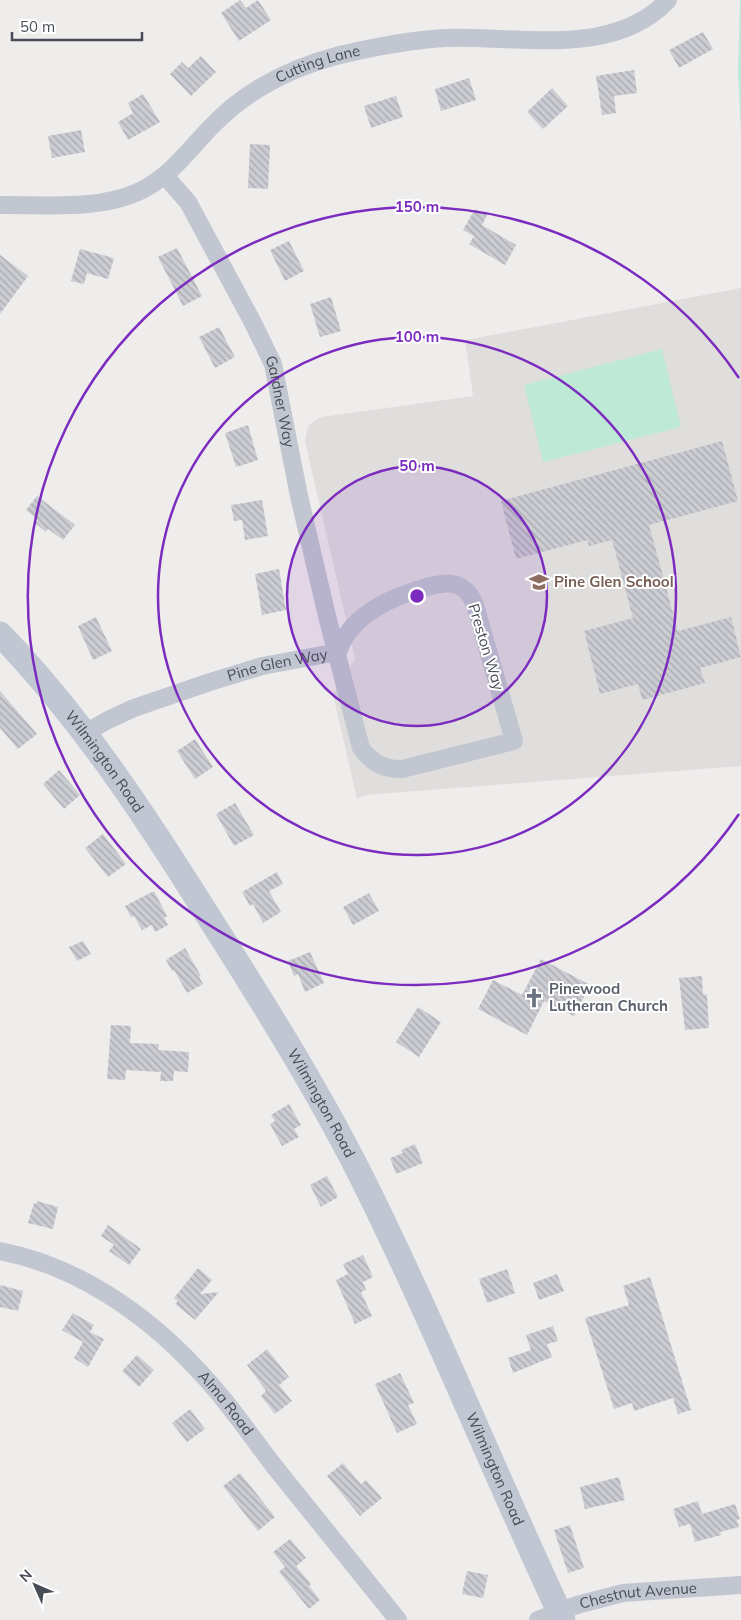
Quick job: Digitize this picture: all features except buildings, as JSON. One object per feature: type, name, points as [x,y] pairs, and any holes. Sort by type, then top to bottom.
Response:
[{"type":"main road","name":"Wilmington Road","points":[[0,634],[21,655],[85,733],[120,780],[154,830],[246,977],[324,1106],[362,1178],[411,1282],[554,1617]]},
{"type":"street","name":"Cutting Lane","points":[[0,205],[101,203],[136,193],[165,176],[182,160],[212,125],[235,105],[265,85],[300,68],[340,55],[442,38],[563,40],[600,36],[640,21],[655,13],[668,0]]},
{"type":"street","name":"Gardner Way","points":[[165,176],[189,204],[273,364],[299,496],[327,616],[338,652]]},
{"type":"street","name":"Preston Way","points":[[338,652],[343,640],[353,627],[370,611],[384,602],[443,582],[457,584],[469,593],[476,605],[514,741]]},
{"type":"street","name":"Pine Glen Way","points":[[85,733],[134,708],[219,679],[262,666],[338,652],[359,742],[368,756],[381,766],[391,769],[408,768],[514,741]]},
{"type":"street","name":"Alma Road","points":[[0,1251],[47,1265],[96,1288],[127,1308],[169,1340],[216,1390],[398,1620]]},
{"type":"street","name":"Chestnut Avenue","points":[[554,1617],[587,1601],[624,1593],[741,1585]]},
{"type":"shaded area","name":"Pine Glen School","points":[[741,288],[741,766],[365,795],[357,799],[333,695],[355,659],[305,441],[308,427],[321,417],[473,396],[465,340]]},
{"type":"green space","points":[[741,0],[741,134],[738,73]]},
{"type":"green space","points":[[662,349],[681,427],[543,462],[524,385]]},
{"type":"place","name":"Pine Glen School","points":[[539,582]]},
{"type":"place","name":"Pinewood Lutheran Church","points":[[534,998]]}]
